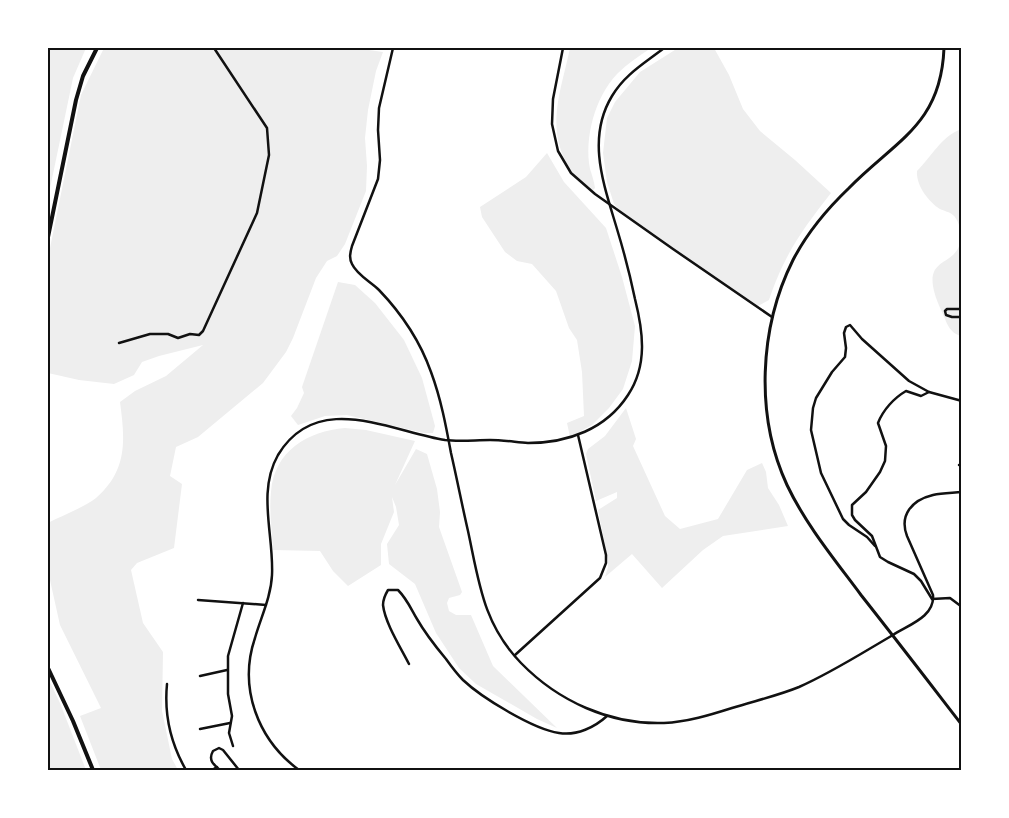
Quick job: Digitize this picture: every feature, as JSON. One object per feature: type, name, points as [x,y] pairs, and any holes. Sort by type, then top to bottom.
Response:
[{"type":"main road","points":[[48,237],[76,100],[83,76],[97,48]]},
{"type":"main road","points":[[48,668],[73,721],[92,770]]},
{"type":"street","points":[[119,343],[150,334],[168,334],[178,338],[190,334],[198,335],[204,331],[258,213],[269,155],[266,128],[214,48]]},
{"type":"street","points":[[393,48],[379,108],[380,160],[378,179],[352,246],[351,262],[354,268],[394,306],[412,330],[427,358],[439,394],[474,566],[483,600],[497,630],[514,655],[539,680],[577,704],[607,716],[630,721],[663,723],[713,714],[798,687],[858,656],[924,616],[931,609],[934,600],[931,589],[904,529],[904,518],[911,508],[926,498],[934,495],[962,492]]},
{"type":"street","points":[[563,48],[552,107],[552,124],[555,142],[561,159],[571,173],[609,204],[773,317]]},
{"type":"street","points":[[299,770],[287,761],[271,744],[261,728],[252,704],[249,679],[251,650],[266,605],[272,573],[268,507],[269,481],[277,457],[293,437],[304,429],[331,419],[346,418],[369,421],[449,441],[537,442],[558,440],[578,435],[601,423],[623,403],[637,378],[642,358],[642,337],[638,310],[601,172],[598,152],[599,131],[604,113],[612,96],[624,80],[635,69],[664,48]]},
{"type":"street","points":[[944,48],[939,82],[926,113],[906,138],[852,184],[816,225],[798,252],[787,274],[773,317],[767,354],[766,395],[770,436],[790,492],[814,532],[962,725]]},
{"type":"street","points":[[962,309],[948,309],[945,311],[948,316],[962,317]]},
{"type":"street","points":[[875,546],[867,537],[845,522],[837,508],[821,473],[811,430],[816,398],[832,372],[845,356],[844,333],[846,327],[850,325],[902,376],[929,392],[962,401]]},
{"type":"street","points":[[929,392],[920,396],[906,391],[887,407],[878,425],[886,446],[885,461],[866,492],[850,508],[853,518],[868,532],[883,560],[904,568],[918,577],[934,600]]},
{"type":"street","points":[[514,655],[600,578],[606,563],[602,534],[578,435]]},
{"type":"street","points":[[409,664],[392,632],[383,605],[384,596],[388,590],[398,590],[405,597],[417,619],[451,666],[464,680],[497,705],[540,728],[560,734],[578,732],[597,725],[607,716]]},
{"type":"street","points":[[934,600],[950,598],[962,607]]},
{"type":"street","points":[[198,600],[266,605]]},
{"type":"street","points":[[233,746],[229,733],[232,716],[228,694],[227,670],[230,646],[243,603]]},
{"type":"street","points":[[200,676],[227,670]]},
{"type":"street","points":[[166,684],[165,704],[167,721],[173,742],[186,770]]},
{"type":"street","points":[[200,729],[230,723]]},
{"type":"street","points":[[220,770],[211,762],[213,751],[219,748],[223,750],[239,770]]},
{"type":"street","points":[[212,770],[216,767]]},
{"type":"shaded area","points":[[48,48],[86,48],[73,78],[48,198]]},
{"type":"shaded area","points":[[104,48],[355,48],[383,52],[376,71],[368,110],[365,138],[366,191],[345,244],[337,256],[327,261],[316,278],[286,352],[263,383],[198,437],[176,447],[170,476],[182,484],[174,548],[137,563],[131,570],[143,623],[163,652],[162,711],[172,759],[178,770],[101,770],[80,716],[101,708],[60,625],[48,571],[48,523],[96,498],[114,477],[122,454],[123,442],[120,402],[135,391],[166,376],[203,345],[142,362],[134,375],[114,384],[79,380],[48,373],[48,258],[81,95]]},
{"type":"shaded area","points":[[570,48],[651,48],[617,74],[609,83],[597,106],[590,131],[589,144],[590,169],[595,188],[593,190],[584,186],[573,173],[564,157],[556,127],[559,96]]},
{"type":"shaded area","points":[[678,48],[714,48],[729,75],[743,109],[760,131],[831,193],[811,219],[788,256],[769,300],[758,306],[625,216],[614,204],[607,182],[603,153],[607,118],[615,102],[640,72]]},
{"type":"shaded area","points":[[961,129],[961,236],[955,217],[940,209],[927,197],[918,182],[917,171],[942,142]]},
{"type":"shaded area","points":[[547,153],[564,182],[606,228],[635,326],[632,361],[623,389],[609,408],[592,425],[570,437],[567,423],[584,416],[582,372],[577,340],[569,328],[556,291],[532,264],[517,261],[505,252],[482,217],[480,207],[526,177]]},
{"type":"shaded area","points":[[961,236],[961,336],[953,332],[941,310],[934,291],[933,278],[935,270],[954,254],[959,247]]},
{"type":"shaded area","points":[[338,282],[355,285],[375,303],[404,340],[422,378],[435,426],[433,433],[424,433],[347,415],[325,416],[298,425],[291,416],[304,393],[302,387]]},
{"type":"shaded area","points":[[626,408],[636,439],[633,446],[665,516],[680,529],[718,519],[747,470],[762,463],[766,472],[768,488],[779,505],[788,526],[723,536],[703,550],[662,588],[632,554],[605,577],[608,560],[598,510],[617,498],[617,492],[596,501],[586,454],[588,449],[605,436]]},
{"type":"shaded area","points":[[345,428],[366,430],[415,441],[395,485],[416,449],[427,454],[437,489],[440,512],[439,527],[462,592],[460,595],[449,598],[447,603],[449,611],[456,615],[471,615],[493,666],[557,728],[537,719],[476,684],[459,668],[436,633],[415,584],[389,564],[387,544],[399,525],[392,497],[394,512],[381,544],[381,565],[348,586],[333,571],[320,551],[273,550],[270,499],[274,478],[279,465],[295,446],[306,439],[331,430]]},
{"type":"shaded area","points":[[48,678],[60,703],[86,770],[48,770]]}]
